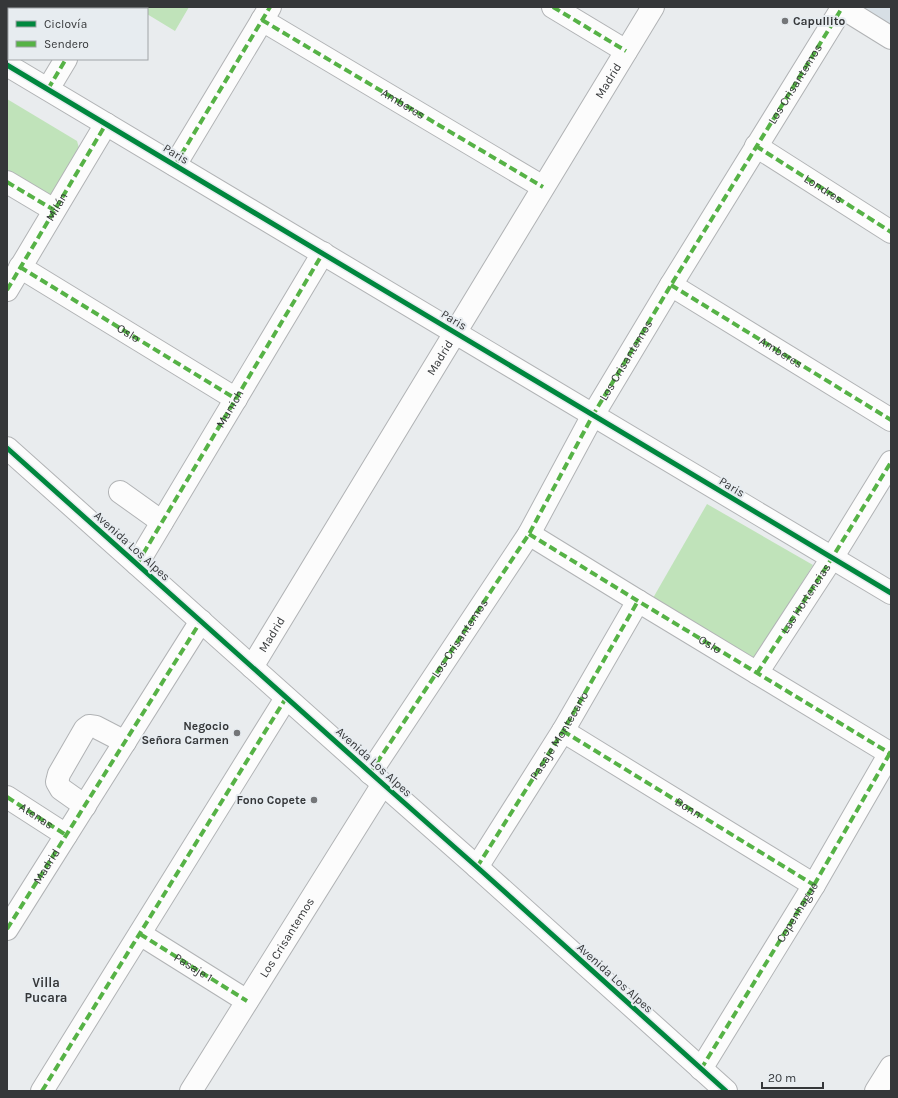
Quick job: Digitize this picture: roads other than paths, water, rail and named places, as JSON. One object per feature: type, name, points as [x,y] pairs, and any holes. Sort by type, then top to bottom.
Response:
[{"type":"street","points":[[553,7],[626,52]]},
{"type":"street","name":"Madrid","points":[[252,667],[653,7]]},
{"type":"street","points":[[841,7],[891,38]]},
{"type":"street","name":"Los Crisantemos","points":[[191,1091],[247,1001],[377,778],[529,534],[593,415],[841,7]]},
{"type":"street","points":[[175,165],[266,14]]},
{"type":"street","name":"Amberes","points":[[266,14],[544,187]]},
{"type":"street","points":[[48,89],[65,60]]},
{"type":"street","name":"Paris","points":[[7,65],[891,593]]},
{"type":"street","name":"Milán","points":[[7,290],[106,124]]},
{"type":"street","name":"Londres","points":[[756,146],[891,232]]},
{"type":"street","points":[[7,182],[54,210]]},
{"type":"street","name":"Munich","points":[[137,564],[323,253]]},
{"type":"street","name":"Oslo","points":[[20,267],[236,399]]},
{"type":"street","name":"Amberes","points":[[671,285],[891,420]]},
{"type":"street","name":"Avenida Los Alpes","points":[[7,448],[726,1091]]},
{"type":"street","name":"Las Hortencias","points":[[757,673],[832,558],[891,462]]},
{"type":"street","points":[[120,492],[162,522]]},
{"type":"street","name":"Oslo","points":[[529,534],[638,602],[890,753]]},
{"type":"street","name":"Pasaje Montecarlo","points":[[477,867],[563,731],[638,602]]},
{"type":"street","name":"Madrid","points":[[7,929],[201,621]]},
{"type":"street","points":[[42,1091],[286,698]]},
{"type":"street","points":[[85,806],[62,789],[57,782],[58,774],[85,729],[89,726],[96,727],[125,742]]},
{"type":"street","name":"Bonn","points":[[563,731],[814,885]]},
{"type":"street","name":"Copenhague","points":[[701,1069],[814,885],[890,753]]},
{"type":"street","name":"Atenas","points":[[7,797],[66,835]]},
{"type":"street","name":"Pasaje 1","points":[[140,934],[247,1001]]},
{"type":"street","points":[[876,1091],[891,1067]]},
{"type":"place","name":"Capullito","points":[[785,21]]},
{"type":"place","name":"Negocio Señora Carmen","points":[[237,733]]},
{"type":"place","name":"Fono Copete","points":[[314,800]]},
{"type":"district","name":"Villa Pucara","points":[[46,990]]}]
